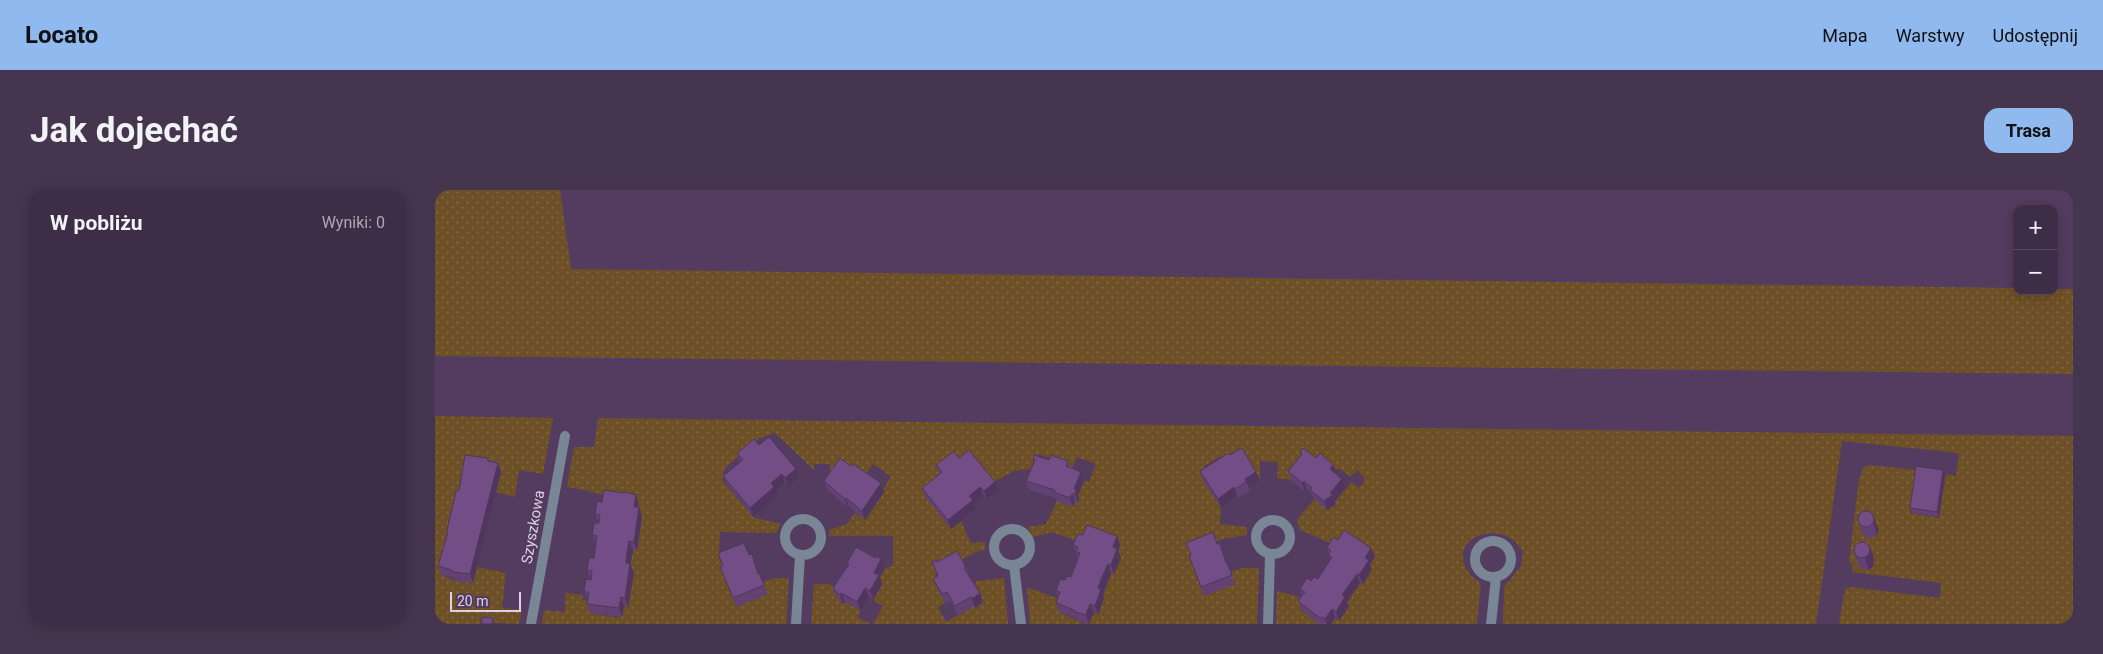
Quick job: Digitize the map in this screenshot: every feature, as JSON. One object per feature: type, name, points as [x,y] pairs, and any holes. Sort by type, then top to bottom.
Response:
[{"type":"street","name":"Szyszkowa","points":[[531,624],[565,436]]},
{"type":"street","points":[[1268,624],[1269,554]]},
{"type":"street","points":[[796,624],[800,555]]},
{"type":"street","points":[[1014,565],[1021,624]]},
{"type":"street","points":[[1491,624],[1496,577]]},
{"type":"shaded area","points":[[435,190],[560,190],[571,269],[2013,288],[2013,295],[2058,295],[2058,289],[2073,289],[2073,374],[435,356]]},
{"type":"shaded area","points":[[435,416],[553,418],[543,474],[519,470],[515,497],[496,492],[501,472],[441,575],[456,581],[473,583],[477,567],[506,573],[502,608],[522,610],[519,624],[480,622],[480,624],[435,624]]},
{"type":"shaded area","points":[[598,418],[2073,436],[2073,624],[1839,624],[1845,589],[1851,587],[1940,598],[1941,583],[1852,572],[1853,565],[1849,561],[1859,479],[1863,468],[1869,465],[1917,470],[1910,513],[1939,518],[1946,474],[1956,476],[1959,453],[1842,441],[1816,624],[1503,624],[1504,587],[1521,566],[1523,552],[1513,540],[1505,535],[1495,533],[1477,536],[1470,541],[1465,548],[1463,556],[1468,571],[1481,584],[1477,624],[1331,624],[1335,618],[1338,620],[1360,583],[1337,546],[1300,530],[1297,520],[1314,499],[1328,510],[1331,506],[1333,508],[1336,504],[1334,502],[1352,482],[1358,487],[1363,484],[1364,478],[1358,470],[1350,477],[1339,468],[1337,470],[1319,455],[1314,462],[1305,463],[1291,480],[1277,478],[1278,462],[1260,461],[1260,481],[1245,457],[1227,465],[1221,456],[1203,467],[1209,476],[1203,480],[1221,508],[1220,524],[1247,527],[1247,535],[1223,539],[1190,552],[1195,564],[1231,572],[1242,568],[1259,568],[1257,624],[1084,624],[1094,613],[1111,573],[1086,544],[1052,532],[1033,537],[1028,527],[1046,524],[1057,501],[1073,507],[1084,481],[1089,482],[1096,464],[1077,457],[1071,470],[1058,461],[1038,454],[1035,462],[1036,468],[1014,471],[992,483],[951,529],[961,521],[971,543],[985,542],[985,550],[978,551],[935,574],[942,585],[937,588],[945,603],[938,607],[946,622],[974,606],[975,608],[979,606],[983,601],[974,586],[977,581],[1004,578],[1008,624],[873,624],[883,606],[873,600],[882,585],[877,582],[885,568],[893,566],[893,536],[829,536],[829,530],[847,524],[855,513],[865,519],[891,476],[873,464],[864,477],[830,486],[830,464],[814,464],[814,470],[775,433],[760,438],[725,468],[722,480],[753,517],[781,524],[776,533],[720,532],[719,557],[726,575],[763,582],[774,578],[789,578],[786,624],[542,624],[544,610],[565,612],[565,593],[583,595],[582,600],[592,601],[591,613],[617,618],[624,606],[628,606],[634,573],[629,572],[633,550],[637,550],[642,517],[637,516],[624,499],[567,487],[574,447],[594,447]]},
{"type":"shaded area","points":[[814,584],[829,584],[840,591],[839,601],[843,604],[845,602],[861,611],[857,617],[871,624],[811,624]]},
{"type":"shaded area","points":[[1027,587],[1064,601],[1059,612],[1084,624],[1030,624]]},
{"type":"shaded area","points":[[1277,591],[1303,598],[1319,624],[1276,624]]},
{"type":"building","points":[[769,437],[796,469],[785,478],[782,474],[771,483],[774,487],[750,508],[723,476],[743,460],[737,453],[754,439],[759,445]]},
{"type":"building","points":[[1242,448],[1256,472],[1245,479],[1246,482],[1235,489],[1234,487],[1218,499],[1200,471],[1229,453],[1230,455]]},
{"type":"building","points":[[1303,448],[1316,458],[1320,453],[1333,465],[1330,469],[1342,479],[1330,493],[1333,495],[1324,501],[1310,490],[1312,488],[1304,481],[1302,483],[1288,471],[1302,454],[1300,452]]},
{"type":"building","points":[[969,450],[995,482],[984,491],[980,487],[969,496],[973,500],[948,520],[922,488],[942,472],[936,465],[954,451],[959,458]]},
{"type":"building","points":[[465,455],[487,458],[488,461],[498,463],[470,574],[453,572],[438,566],[448,532],[456,491],[459,490]]},
{"type":"building","points":[[1034,455],[1049,460],[1051,455],[1068,461],[1066,466],[1081,472],[1074,489],[1076,490],[1075,494],[1072,494],[1070,498],[1054,492],[1055,490],[1026,481],[1035,460],[1033,459]]},
{"type":"building","points":[[840,458],[851,466],[853,464],[881,483],[862,511],[824,481]]},
{"type":"building","points":[[1916,466],[1943,470],[1937,512],[1910,508]]},
{"type":"building","points":[[604,490],[636,495],[634,507],[639,507],[634,542],[629,541],[627,552],[626,563],[630,564],[625,598],[621,597],[619,608],[587,604],[589,592],[584,592],[586,579],[591,580],[592,571],[587,570],[589,558],[594,558],[597,536],[592,535],[594,523],[599,523],[600,515],[595,514],[597,501],[602,502]]},
{"type":"building","points":[[1866,511],[1872,513],[1874,519],[1872,525],[1866,527],[1860,525],[1858,519],[1860,513]]},
{"type":"building","points":[[1087,525],[1117,536],[1113,547],[1117,549],[1111,565],[1108,564],[1102,577],[1098,588],[1101,589],[1095,606],[1090,604],[1086,615],[1056,603],[1060,592],[1056,591],[1060,579],[1065,580],[1067,576],[1071,577],[1080,553],[1076,552],[1078,547],[1073,545],[1078,534],[1083,535]]},
{"type":"building","points":[[1344,530],[1371,548],[1365,558],[1369,560],[1342,595],[1345,597],[1336,612],[1332,609],[1325,619],[1320,618],[1298,601],[1305,592],[1300,589],[1307,578],[1311,581],[1314,577],[1318,579],[1332,557],[1328,555],[1331,551],[1327,548],[1333,537],[1338,540]]},
{"type":"building","points":[[1213,532],[1217,544],[1220,544],[1232,575],[1201,587],[1186,543]]},
{"type":"building","points":[[1862,542],[1868,544],[1870,550],[1868,556],[1862,558],[1856,556],[1854,550],[1856,544]]},
{"type":"building","points":[[744,543],[749,555],[752,554],[758,574],[764,585],[733,598],[720,567],[723,566],[718,553]]},
{"type":"building","points":[[856,547],[881,559],[874,573],[879,575],[870,591],[865,588],[857,602],[841,593],[840,595],[833,588],[849,564],[847,563]]},
{"type":"building","points":[[957,551],[966,567],[964,568],[980,593],[972,599],[971,597],[955,606],[947,592],[942,594],[933,579],[938,576],[932,562],[936,560],[937,562]]},
{"type":"building","points":[[482,617],[493,618],[492,624],[481,624]]}]
